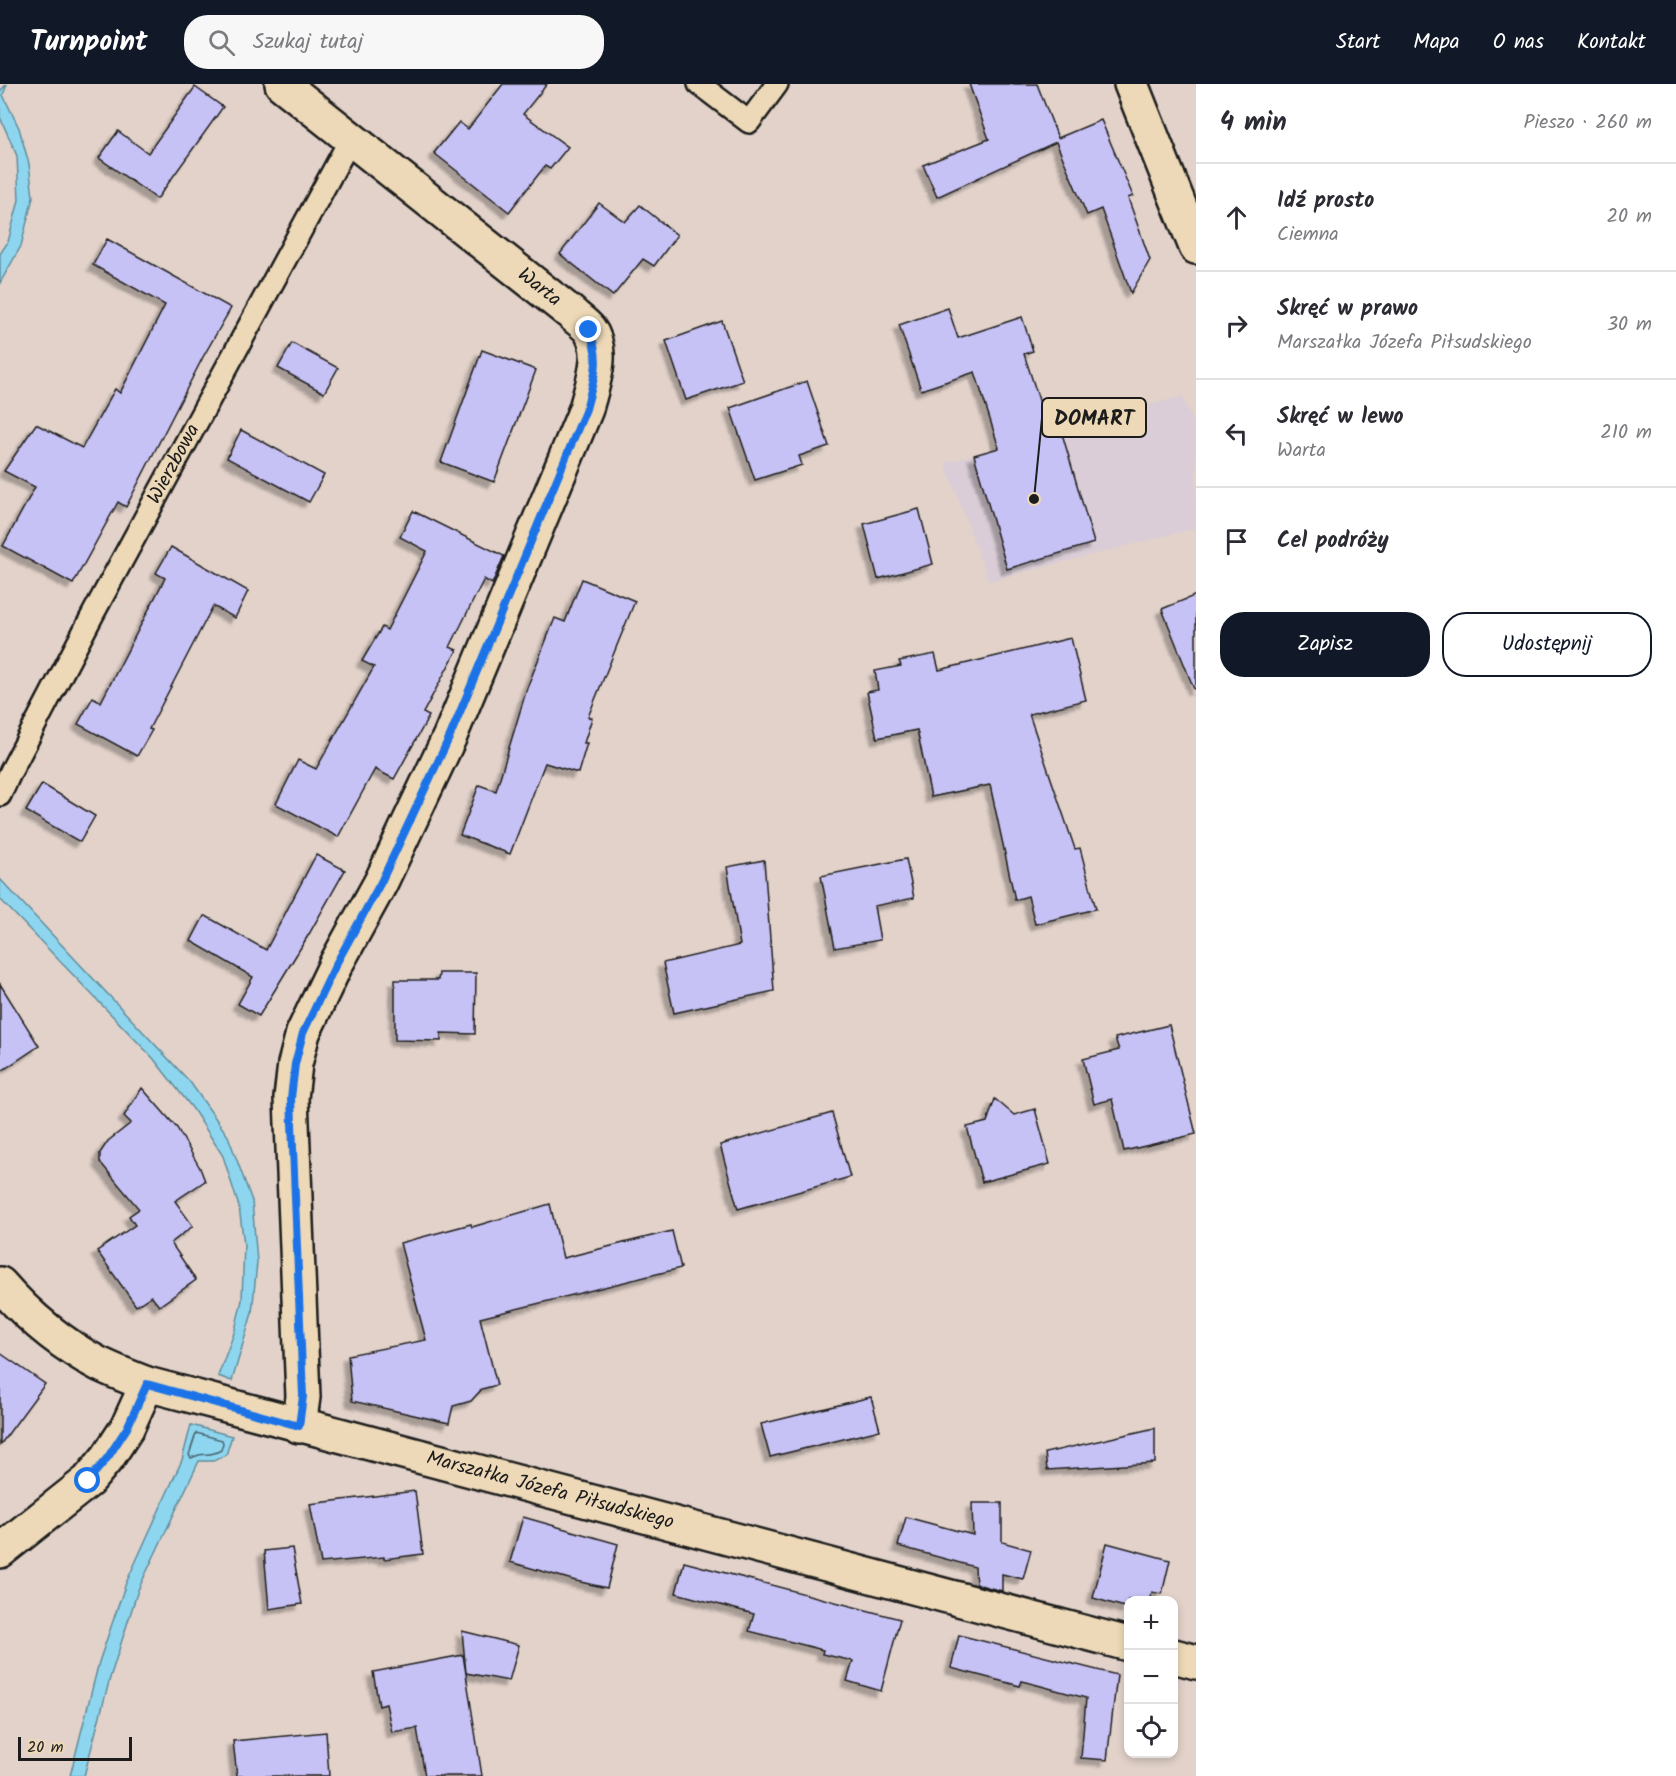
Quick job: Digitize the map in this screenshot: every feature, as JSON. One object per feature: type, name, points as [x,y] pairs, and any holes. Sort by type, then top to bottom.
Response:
[{"type":"street","name":"Warta","points":[[282,84],[571,312],[589,330],[596,345],[597,368],[586,409],[450,736],[381,882],[336,964],[303,1033],[295,1064],[291,1098],[303,1396],[299,1426]]},
{"type":"street","points":[[1131,84],[1196,247]]},
{"type":"street","name":"Marszałka Józefa Piłsudskiego","points":[[0,1284],[29,1314],[64,1343],[99,1364],[147,1384],[1124,1643]]},
{"type":"street","points":[[0,1551],[88,1481],[108,1457],[127,1428],[147,1384]]},
{"type":"street","points":[[1178,1657],[1196,1662]]},
{"type":"lane","points":[[699,84],[748,122],[777,84]]},
{"type":"lane","name":"Wierzbowa","points":[[0,795],[10,771],[93,614],[351,138]]},
{"type":"shaded area","points":[[1182,396],[1196,429],[1196,528],[989,581],[945,463]]},
{"type":"water","points":[[7,84],[3,95],[19,128],[29,164],[33,197],[21,246],[0,283],[0,254],[8,242],[19,200],[17,156],[0,117],[0,89]]},
{"type":"water","points":[[0,879],[190,1082],[228,1136],[252,1201],[257,1262],[252,1313],[232,1381],[218,1376],[235,1330],[242,1300],[244,1244],[239,1207],[223,1156],[193,1109],[153,1058],[0,899]]},
{"type":"water","points":[[191,1425],[232,1436],[226,1455],[213,1461],[199,1461],[138,1590],[110,1678],[84,1776],[70,1776],[99,1662],[126,1583],[182,1460]]},
{"type":"building","points":[[503,84],[547,84],[523,114],[568,147],[550,169],[545,166],[509,212],[434,153],[459,122],[468,129]]},
{"type":"building","points":[[969,84],[1037,84],[1058,138],[1101,120],[1133,196],[1128,198],[1150,260],[1131,293],[1101,209],[1087,215],[1056,142],[937,197],[923,165],[989,139]]},
{"type":"building","points":[[195,87],[223,107],[157,199],[99,158],[118,131],[148,153]]},
{"type":"building","points":[[599,203],[625,222],[640,205],[677,235],[654,266],[643,259],[613,296],[560,254]]},
{"type":"building","points":[[107,239],[231,308],[203,357],[126,507],[118,502],[73,584],[3,546],[35,487],[4,471],[36,424],[82,448],[115,389],[120,393],[165,305],[93,265]]},
{"type":"building","points":[[948,308],[958,338],[1022,317],[1033,351],[1024,354],[1050,434],[1061,430],[1094,543],[1007,569],[974,455],[999,448],[975,372],[921,390],[899,325]]},
{"type":"building","points":[[722,321],[743,381],[686,400],[666,341]]},
{"type":"building","points":[[292,343],[338,368],[324,393],[278,368]]},
{"type":"building","points":[[482,350],[536,370],[494,482],[441,462]]},
{"type":"building","points":[[807,381],[829,446],[799,456],[802,465],[755,480],[730,408]]},
{"type":"building","points":[[241,430],[324,475],[309,502],[227,458]]},
{"type":"building","points":[[919,509],[933,564],[878,579],[864,524]]},
{"type":"building","points":[[413,511],[504,556],[492,584],[484,579],[450,647],[457,650],[423,713],[429,716],[394,779],[375,769],[338,837],[276,804],[298,760],[316,769],[374,667],[362,661],[382,627],[387,630],[427,551],[400,537]]},
{"type":"building","points":[[171,547],[248,591],[235,618],[213,606],[137,756],[78,724],[93,697],[101,702],[165,578],[156,573]]},
{"type":"building","points":[[582,579],[635,601],[588,717],[592,718],[578,773],[545,763],[510,854],[460,835],[479,785],[496,791],[527,688],[555,618],[565,622]]},
{"type":"building","points":[[1196,595],[1196,689],[1194,689],[1162,609]]},
{"type":"building","points":[[1071,638],[1086,700],[1029,714],[1075,849],[1080,848],[1096,909],[1035,924],[1028,896],[1015,900],[990,785],[931,797],[917,730],[877,738],[867,692],[878,690],[875,671],[901,666],[899,661],[935,654],[939,670]]},
{"type":"building","points":[[42,784],[95,816],[80,842],[26,811]]},
{"type":"building","points":[[316,855],[345,870],[259,1016],[238,1004],[253,977],[191,941],[206,916],[266,950]]},
{"type":"building","points":[[906,859],[914,898],[874,906],[880,940],[835,948],[821,876]]},
{"type":"building","points":[[764,860],[774,991],[674,1013],[663,963],[740,945],[727,867]]},
{"type":"building","points":[[439,973],[476,973],[475,1034],[441,1033],[441,1041],[395,1040],[395,980],[438,980]]},
{"type":"building","points":[[0,984],[39,1046],[0,1072]]},
{"type":"building","points":[[1169,1025],[1196,1134],[1124,1151],[1112,1099],[1094,1104],[1083,1059],[1119,1050],[1115,1038]]},
{"type":"building","points":[[142,1088],[177,1128],[205,1181],[175,1201],[193,1226],[171,1243],[196,1280],[159,1306],[151,1296],[136,1306],[97,1251],[135,1225],[129,1216],[139,1209],[100,1162],[100,1153],[108,1141],[131,1123],[124,1116]]},
{"type":"building","points":[[995,1099],[1014,1115],[1035,1109],[1050,1164],[982,1182],[967,1127],[987,1122]]},
{"type":"building","points":[[832,1113],[850,1177],[738,1209],[720,1145]]},
{"type":"building","points":[[550,1204],[563,1258],[672,1231],[681,1268],[480,1318],[497,1385],[482,1389],[471,1401],[453,1406],[449,1423],[352,1401],[348,1355],[426,1340],[400,1243],[471,1224],[472,1227]]},
{"type":"building","points":[[0,1353],[45,1384],[0,1445]]},
{"type":"building","points":[[871,1397],[880,1430],[770,1457],[761,1424]]},
{"type":"building","points":[[1155,1428],[1155,1463],[1047,1470],[1045,1453]]},
{"type":"building","points":[[415,1491],[423,1554],[321,1563],[310,1504]]},
{"type":"building","points":[[972,1503],[1002,1503],[1002,1542],[1031,1550],[1023,1579],[1002,1574],[1002,1591],[976,1584],[975,1567],[898,1546],[906,1517],[973,1535]]},
{"type":"building","points":[[523,1517],[618,1544],[607,1588],[510,1562]]},
{"type":"building","points":[[1107,1543],[1170,1560],[1162,1594],[1152,1592],[1150,1596],[1124,1596],[1124,1607],[1093,1598]]},
{"type":"building","points":[[292,1548],[302,1604],[269,1609],[264,1551]]},
{"type":"building","points":[[684,1562],[900,1619],[881,1691],[847,1681],[853,1661],[822,1654],[823,1650],[749,1631],[754,1614],[676,1593]]},
{"type":"building","points":[[462,1631],[519,1645],[509,1681],[466,1673]]},
{"type":"building","points":[[959,1635],[1117,1675],[1107,1760],[1081,1758],[1086,1698],[1022,1681],[1020,1686],[951,1668]]},
{"type":"building","points":[[463,1655],[482,1776],[425,1776],[417,1728],[392,1732],[386,1704],[379,1706],[373,1672]]},
{"type":"building","points":[[326,1732],[329,1776],[237,1776],[233,1741]]},
{"type":"place","name":"DOMART","points":[[1034,499]]},
{"type":"route","points":[[88,1481],[108,1457],[127,1428],[147,1384],[299,1426],[303,1396],[291,1098],[295,1064],[303,1033],[336,964],[381,882],[450,736],[586,409],[597,368],[596,345],[589,330]]}]
